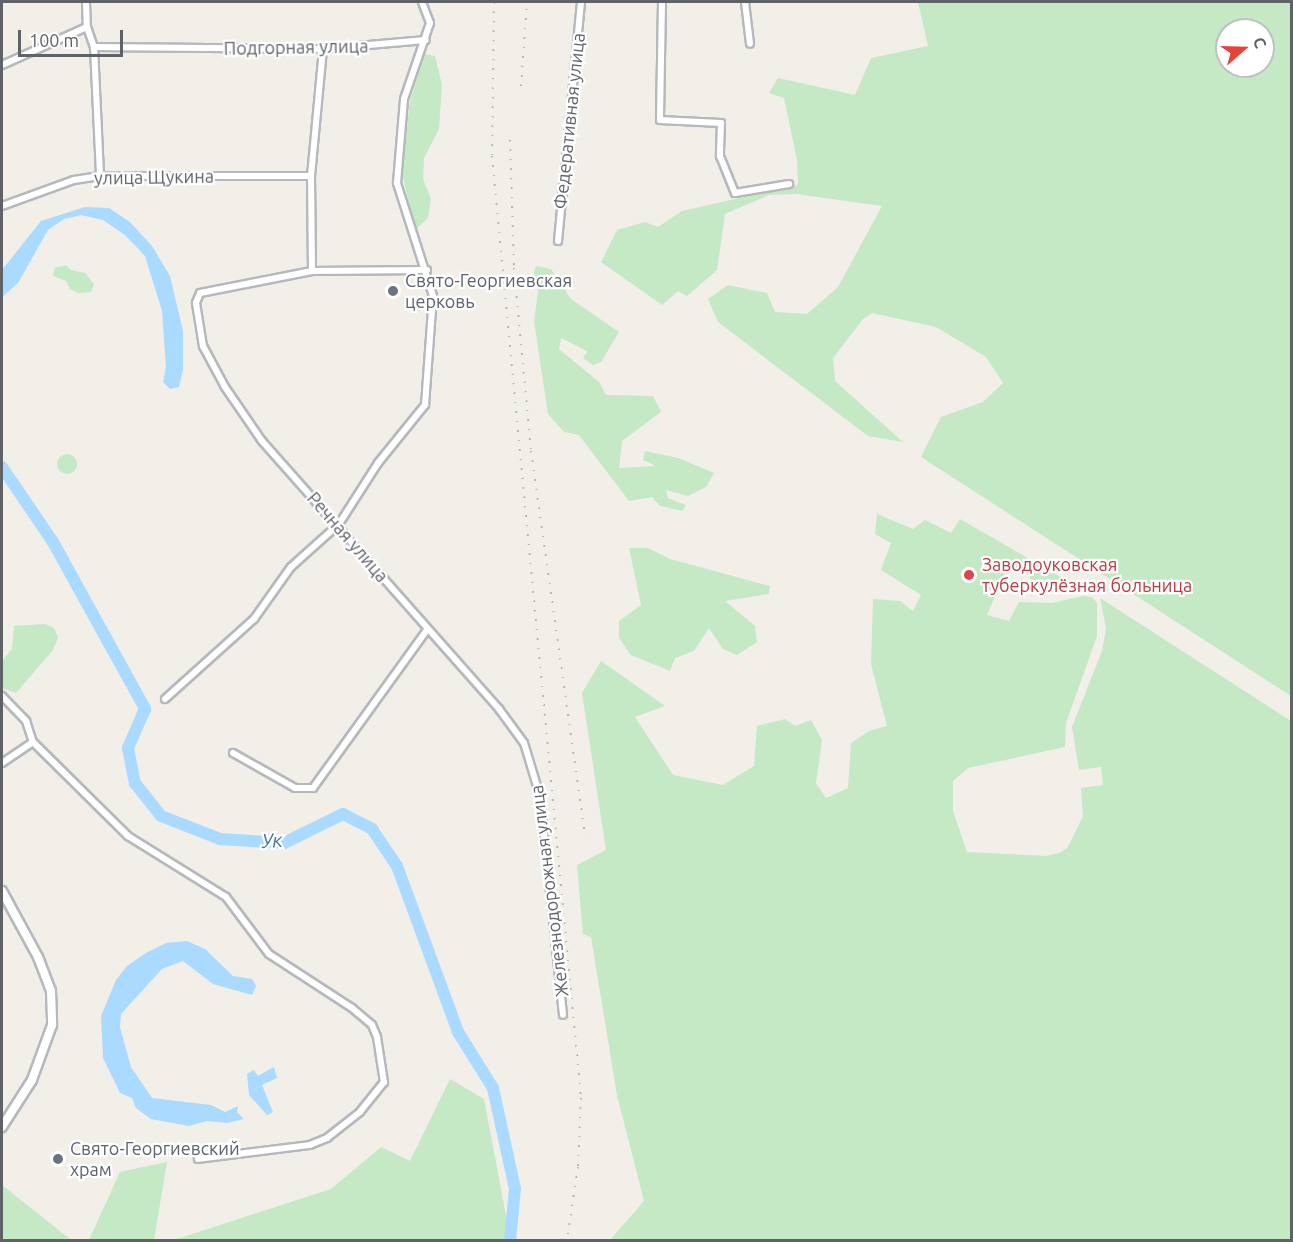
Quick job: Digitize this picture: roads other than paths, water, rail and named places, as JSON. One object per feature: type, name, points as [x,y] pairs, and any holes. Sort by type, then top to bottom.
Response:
[{"type":"street","points":[[86,2],[87,27],[94,47],[100,176]]},
{"type":"street","points":[[165,699],[254,619],[291,567],[339,524],[378,463],[425,405],[433,296],[427,270],[397,183],[404,99],[430,23],[422,2]]},
{"type":"street","name":"Федеративная улица","points":[[558,241],[581,2]]},
{"type":"street","points":[[662,2],[660,120],[721,123],[720,156],[735,193],[789,184]]},
{"type":"street","points":[[745,2],[750,44]]},
{"type":"street","points":[[2,65],[87,27]]},
{"type":"street","name":"Подгорная улица","points":[[94,47],[323,49],[426,40]]},
{"type":"street","points":[[323,49],[311,176],[312,272],[427,270]]},
{"type":"street","name":"улица Щукина","points":[[3,207],[46,189],[100,176],[311,176]]},
{"type":"street","name":"Речная улица","points":[[312,272],[200,293],[196,303],[203,346],[225,387],[262,441],[339,524],[428,630],[499,709],[524,743],[533,767]]},
{"type":"street","points":[[233,753],[295,788],[313,788],[428,630]]},
{"type":"street","points":[[2,696],[26,721],[33,742],[128,836],[226,897],[269,954],[352,1008],[372,1025],[377,1037],[384,1082],[360,1112],[327,1138],[310,1145],[198,1159]]},
{"type":"street","points":[[2,763],[33,742]]},
{"type":"street","name":"Железнодорожная улица","points":[[533,767],[540,796],[563,1015]]},
{"type":"street","points":[[2,891],[38,957],[51,991],[52,1025],[43,1056],[20,1104],[2,1127]]},
{"type":"water","points":[[85,207],[109,208],[130,222],[152,246],[170,276],[183,331],[183,370],[179,387],[170,389],[163,382],[166,367],[162,311],[145,256],[125,235],[103,220],[81,215],[64,219],[48,230],[18,283],[2,297],[2,270],[41,221]]},
{"type":"water","points":[[187,941],[205,949],[233,976],[252,979],[256,986],[252,995],[213,984],[183,961],[162,969],[121,1014],[120,1027],[131,1067],[152,1098],[211,1105],[225,1112],[238,1106],[237,1112],[244,1119],[227,1123],[207,1121],[189,1126],[151,1119],[136,1108],[132,1098],[120,1093],[103,1058],[101,1016],[116,980],[127,966],[146,953],[166,943]]},
{"type":"water","points":[[274,1067],[277,1078],[262,1085],[273,1112],[267,1115],[249,1095],[247,1074],[254,1070],[258,1076]]},
{"type":"waterway","name":"Ук","points":[[2,467],[53,542],[145,709],[128,748],[135,783],[161,816],[220,839],[284,843],[343,814],[372,829],[397,866],[458,1032],[493,1088],[515,1189],[510,1240]]},
{"type":"railway","points":[[494,2],[492,156],[581,1098],[578,1167],[567,1240]]},
{"type":"railway","points":[[521,86],[527,2]]},
{"type":"railway","points":[[510,140],[514,268],[531,451],[585,837]]},
{"type":"place","name":"Свято-Георгиевская церковь","points":[[393,291]]},
{"type":"place","name":"Заводоуковская туберкулёзная больница","points":[[969,575]]},
{"type":"place","name":"Свято-Георгиевский храм","points":[[58,1159]]}]
